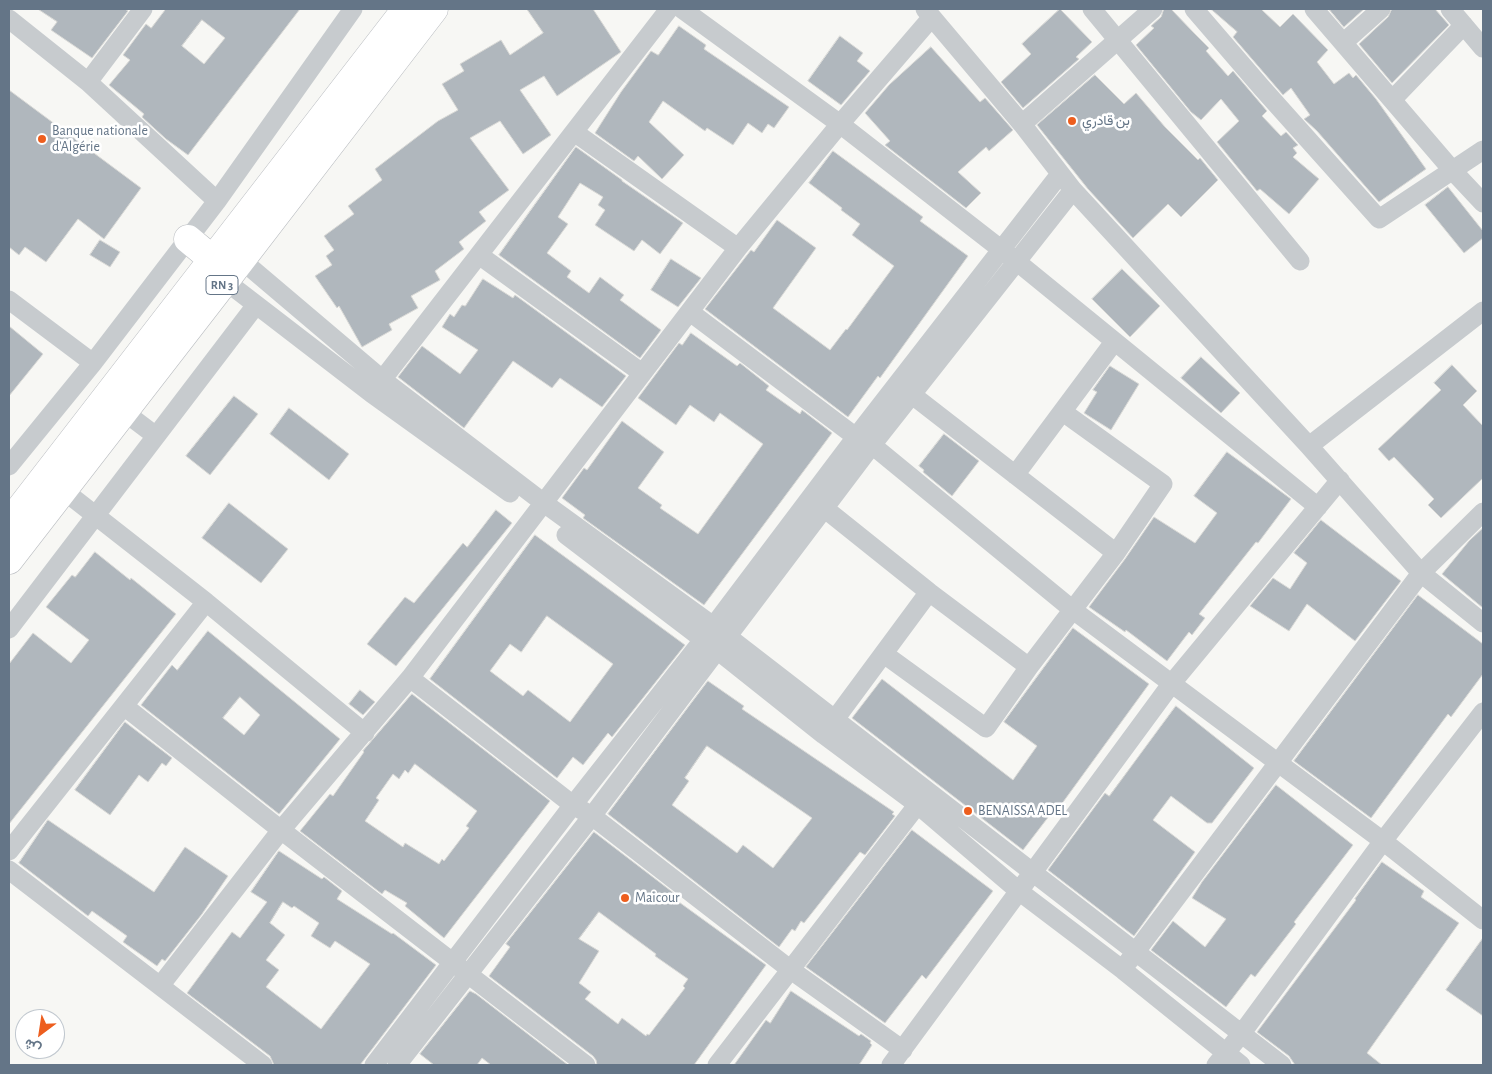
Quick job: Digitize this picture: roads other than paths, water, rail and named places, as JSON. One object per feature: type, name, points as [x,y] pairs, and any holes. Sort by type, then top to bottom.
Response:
[{"type":"highway","name":"RN 3","points":[[9,560],[123,411],[222,262],[406,9]]},
{"type":"highway","name":"RN 3","points":[[9,523],[222,262],[434,9]]},
{"type":"highway","points":[[188,239],[222,262]]},
{"type":"street","points":[[88,82],[143,9]]},
{"type":"street","points":[[9,466],[93,363],[217,201],[353,9]]},
{"type":"street","points":[[377,387],[669,9]]},
{"type":"street","points":[[682,9],[840,124],[1016,261],[1318,507]]},
{"type":"street","points":[[1092,9],[1300,261]]},
{"type":"street","points":[[1022,124],[1153,9]]},
{"type":"street","points":[[1194,9],[1379,219],[1483,150]]},
{"type":"street","points":[[1314,9],[1453,171],[1483,203]]},
{"type":"street","points":[[1343,43],[1381,9]]},
{"type":"street","points":[[1450,9],[1483,48]]},
{"type":"street","points":[[160,986],[281,830],[410,678],[738,248],[928,13],[1022,124],[1073,190],[1340,480],[1421,573],[1483,623]]},
{"type":"street","points":[[9,19],[88,82],[217,201]]},
{"type":"street","points":[[1392,100],[1464,25]]},
{"type":"street","points":[[574,132],[738,248]]},
{"type":"street","points":[[397,1065],[592,816],[715,638],[904,389],[1001,250],[1060,174]]},
{"type":"street","points":[[904,389],[1016,261],[1073,190]]},
{"type":"street","points":[[479,255],[642,374]]},
{"type":"street","points":[[222,262],[256,305],[377,387],[540,507],[715,638],[829,728],[923,798],[1033,871],[1282,1065]]},
{"type":"street","points":[[222,262],[377,387]]},
{"type":"street","points":[[9,300],[93,363]]},
{"type":"street","points":[[9,630],[256,305]]},
{"type":"street","points":[[690,312],[864,441],[1073,610],[1383,841],[1483,920]]},
{"type":"street","points":[[1309,446],[1483,312]]},
{"type":"street","points":[[1015,475],[1114,342]]},
{"type":"street","points":[[904,389],[1116,553]]},
{"type":"street","points":[[123,411],[156,436]]},
{"type":"street","points":[[884,654],[986,728],[1028,667],[1116,553],[1163,484],[1063,412]]},
{"type":"street","points":[[374,1065],[573,805],[824,508],[864,441]]},
{"type":"street","points":[[891,1065],[1172,683],[1340,480]]},
{"type":"street","points":[[63,490],[206,602],[365,733]]},
{"type":"street","points":[[824,508],[929,592],[1028,667]]},
{"type":"street","points":[[1123,970],[1421,573],[1483,512]]},
{"type":"street","points":[[829,728],[929,592]]},
{"type":"street","points":[[9,851],[206,602]]},
{"type":"street","points":[[410,678],[573,805],[592,816],[791,970],[903,1050]]},
{"type":"street","points":[[124,706],[281,830],[586,1065]]},
{"type":"street","points":[[1220,1059],[1242,1033],[1383,841],[1483,712]]},
{"type":"street","points":[[923,798],[1020,892],[1123,970],[1220,1059],[1241,1065]]},
{"type":"street","points":[[717,1065],[923,798]]},
{"type":"street","points":[[9,870],[263,1065]]},
{"type":"place","name":"بن قادري","points":[[1072,121]]},
{"type":"place","name":"Banque nationale d'Algérie","points":[[42,139]]},
{"type":"place","name":"BENAISSA ADEL","points":[[968,811]]},
{"type":"place","name":"Maicour","points":[[625,898]]}]
